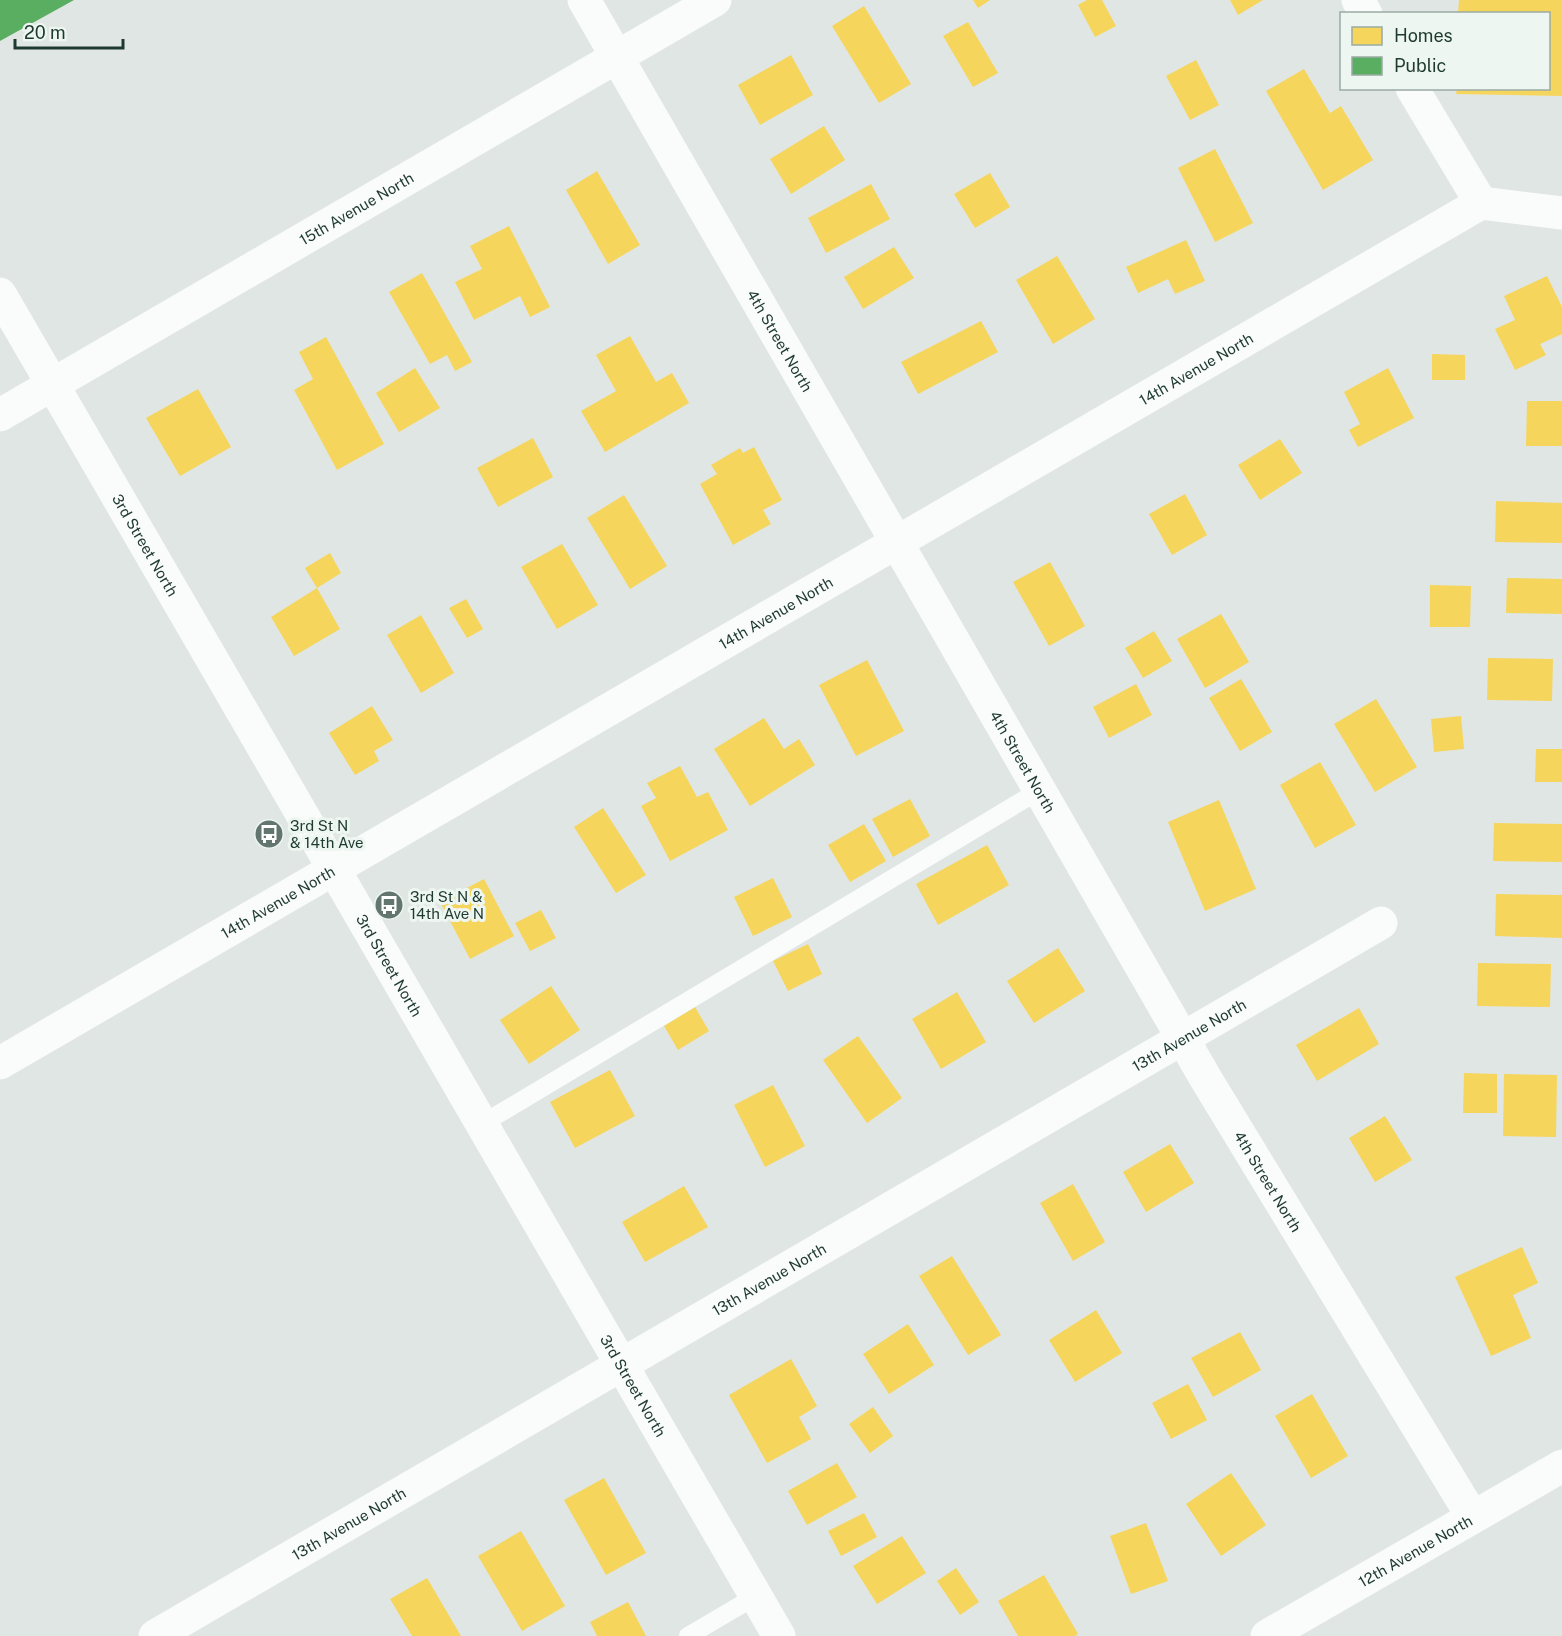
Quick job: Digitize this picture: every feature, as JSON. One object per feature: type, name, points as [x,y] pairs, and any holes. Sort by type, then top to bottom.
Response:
[{"type":"street","name":"4th Street North","points":[[584,0],[1183,1038],[1472,1516]]},
{"type":"street","name":"15th Avenue North","points":[[0,415],[715,0]]},
{"type":"street","points":[[1413,90],[1481,203],[1562,213]]},
{"type":"street","name":"14th Avenue North","points":[[0,1063],[336,870],[1481,203]]},
{"type":"street","name":"3rd Street North","points":[[0,294],[779,1636]]},
{"type":"street","name":"13th Avenue North","points":[[155,1636],[1381,923]]},
{"type":"street","name":"12th Avenue North","points":[[1267,1636],[1562,1466]]},
{"type":"lane","points":[[482,1124],[1040,790]]},
{"type":"lane","points":[[688,1636],[756,1596]]},
{"type":"building: Homes","points":[[973,0],[990,0],[978,8]]},
{"type":"building: Homes","points":[[1087,0],[1102,0],[1116,26],[1095,37],[1078,5]]},
{"type":"building: Homes","points":[[1230,0],[1263,0],[1238,15]]},
{"type":"building: Homes","points":[[1459,0],[1562,0],[1562,96],[1456,94],[1457,90],[1550,90],[1550,12],[1458,12]]},
{"type":"building: Homes","points":[[864,6],[911,84],[879,103],[832,26]]},
{"type":"building: Homes","points":[[968,22],[998,73],[973,87],[943,36]]},
{"type":"building: Homes","points":[[791,55],[813,95],[760,125],[738,85]]},
{"type":"building: Homes","points":[[1196,60],[1219,105],[1190,120],[1166,76]]},
{"type":"building: Homes","points":[[1304,69],[1330,113],[1341,106],[1373,160],[1323,190],[1266,91]]},
{"type":"building: Homes","points":[[824,126],[845,160],[791,194],[770,159]]},
{"type":"building: Homes","points":[[1215,149],[1253,223],[1215,242],[1178,168]]},
{"type":"building: Homes","points":[[597,171],[640,245],[608,264],[566,190]]},
{"type":"building: Homes","points":[[990,173],[1010,207],[975,228],[954,194]]},
{"type":"building: Homes","points":[[871,184],[890,219],[826,253],[808,218]]},
{"type":"building: Homes","points":[[509,226],[550,307],[530,317],[520,296],[474,320],[455,282],[482,269],[470,246]]},
{"type":"building: Homes","points":[[1186,240],[1205,281],[1175,294],[1168,279],[1138,293],[1126,267]]},
{"type":"building: Homes","points":[[894,247],[914,278],[863,309],[844,277]]},
{"type":"building: Homes","points":[[1057,256],[1095,319],[1053,344],[1016,280]]},
{"type":"building: Homes","points":[[422,273],[472,362],[455,371],[447,355],[430,364],[389,292]]},
{"type":"building: Homes","points":[[1547,276],[1562,307],[1562,334],[1540,344],[1546,355],[1515,370],[1495,329],[1515,320],[1504,296]]},
{"type":"building: Homes","points":[[981,321],[998,352],[918,394],[901,362]]},
{"type":"building: Homes","points":[[630,336],[656,382],[672,373],[689,403],[605,452],[581,411],[616,391],[596,355]]},
{"type":"building: Homes","points":[[326,337],[384,444],[337,470],[294,390],[313,379],[299,352]]},
{"type":"building: Homes","points":[[1432,354],[1465,355],[1465,380],[1432,380]]},
{"type":"building: Homes","points":[[415,368],[440,408],[399,432],[376,393]]},
{"type":"building: Homes","points":[[1388,368],[1414,418],[1358,447],[1349,430],[1360,424],[1344,392]]},
{"type":"building: Homes","points":[[198,389],[231,447],[180,476],[146,418]]},
{"type":"building: Homes","points":[[1527,401],[1562,401],[1562,446],[1526,446]]},
{"type":"building: Homes","points":[[533,438],[553,477],[498,507],[477,468]]},
{"type":"building: Homes","points":[[1280,439],[1302,473],[1260,500],[1238,465]]},
{"type":"building: Homes","points":[[754,447],[782,500],[763,510],[771,524],[733,545],[700,484],[717,474],[711,465],[740,448],[743,453]]},
{"type":"building: Homes","points":[[1185,494],[1207,535],[1172,555],[1149,514]]},
{"type":"building: Homes","points":[[624,495],[667,566],[630,589],[587,518]]},
{"type":"building: Homes","points":[[1496,501],[1562,503],[1562,543],[1495,542]]},
{"type":"building: Homes","points":[[562,544],[598,605],[557,629],[521,567]]},
{"type":"building: Homes","points":[[330,553],[341,573],[317,588],[305,568]]},
{"type":"building: Homes","points":[[1050,562],[1085,626],[1049,646],[1013,582]]},
{"type":"building: Homes","points":[[1507,578],[1562,579],[1562,614],[1506,613]]},
{"type":"building: Homes","points":[[1430,585],[1471,586],[1470,627],[1430,627]]},
{"type":"building: Homes","points":[[317,588],[340,629],[294,656],[271,617]]},
{"type":"building: Homes","points":[[466,599],[483,629],[467,638],[449,608]]},
{"type":"building: Homes","points":[[1221,614],[1249,662],[1205,688],[1177,639]]},
{"type":"building: Homes","points":[[421,615],[454,673],[421,693],[387,635]]},
{"type":"building: Homes","points":[[1154,631],[1172,661],[1143,678],[1125,648]]},
{"type":"building: Homes","points":[[1488,658],[1553,659],[1552,701],[1487,700]]},
{"type":"building: Homes","points":[[867,660],[904,731],[856,756],[819,685]]},
{"type":"building: Homes","points":[[1241,679],[1272,732],[1240,751],[1209,698]]},
{"type":"building: Homes","points":[[1136,684],[1152,715],[1109,738],[1093,707]]},
{"type":"building: Homes","points":[[1376,699],[1417,767],[1375,792],[1334,724]]},
{"type":"building: Homes","points":[[372,706],[393,740],[374,751],[379,761],[355,775],[329,733]]},
{"type":"building: Homes","points":[[1461,716],[1464,749],[1434,752],[1431,719]]},
{"type":"building: Homes","points":[[764,718],[784,749],[799,739],[815,765],[750,806],[714,749]]},
{"type":"building: Homes","points":[[1536,749],[1562,749],[1562,782],[1535,782]]},
{"type":"building: Homes","points":[[1320,762],[1356,825],[1315,848],[1280,785]]},
{"type":"building: Homes","points":[[680,766],[697,797],[708,792],[728,830],[670,861],[641,806],[656,798],[647,783]]},
{"type":"building: Homes","points":[[910,799],[930,836],[893,857],[872,819]]},
{"type":"building: Homes","points":[[1219,800],[1256,889],[1205,911],[1168,822]]},
{"type":"building: Homes","points":[[603,808],[646,875],[616,893],[574,827]]},
{"type":"building: Homes","points":[[1494,823],[1562,824],[1562,862],[1493,861]]},
{"type":"building: Homes","points":[[864,824],[886,861],[850,882],[828,845]]},
{"type":"building: Homes","points":[[987,845],[1009,885],[938,925],[916,884]]},
{"type":"building: Homes","points":[[773,878],[792,917],[753,936],[734,897]]},
{"type":"building: Homes","points":[[484,879],[514,936],[470,959],[440,902]]},
{"type":"building: Homes","points":[[1496,894],[1562,895],[1562,938],[1495,936]]},
{"type":"building: Homes","points":[[541,910],[556,938],[530,951],[515,923]]},
{"type":"building: Homes","points":[[808,944],[822,974],[788,991],[773,961]]},
{"type":"building: Homes","points":[[1058,948],[1085,991],[1034,1023],[1007,981]]},
{"type":"building: Homes","points":[[1478,963],[1551,964],[1550,1007],[1477,1006]]},
{"type":"building: Homes","points":[[551,986],[580,1030],[529,1064],[500,1020]]},
{"type":"building: Homes","points":[[957,992],[986,1042],[941,1069],[912,1019]]},
{"type":"building: Homes","points":[[695,1007],[709,1031],[678,1050],[664,1026]]},
{"type":"building: Homes","points":[[1359,1008],[1379,1044],[1317,1081],[1296,1045]]},
{"type":"building: Homes","points":[[858,1036],[902,1098],[867,1123],[823,1060]]},
{"type":"building: Homes","points":[[610,1070],[635,1116],[575,1148],[550,1102]]},
{"type":"building: Homes","points":[[1464,1073],[1497,1074],[1497,1113],[1463,1113]]},
{"type":"building: Homes","points":[[1504,1074],[1557,1075],[1556,1137],[1503,1136]]},
{"type":"building: Homes","points":[[773,1085],[805,1146],[765,1167],[734,1105]]},
{"type":"building: Homes","points":[[1385,1116],[1412,1160],[1375,1182],[1349,1138]]},
{"type":"building: Homes","points":[[1170,1144],[1194,1183],[1146,1212],[1123,1172]]},
{"type":"building: Homes","points":[[1073,1184],[1105,1242],[1073,1261],[1040,1203]]},
{"type":"building: Homes","points":[[684,1186],[708,1227],[645,1262],[622,1222]]},
{"type":"building: Homes","points":[[1522,1247],[1538,1283],[1513,1295],[1531,1338],[1491,1356],[1455,1277]]},
{"type":"building: Homes","points":[[952,1256],[1001,1335],[968,1355],[919,1276]]},
{"type":"building: Homes","points":[[1096,1310],[1122,1353],[1075,1382],[1049,1340]]},
{"type":"building: Homes","points":[[908,1324],[934,1365],[889,1394],[863,1354]]},
{"type":"building: Homes","points":[[1240,1332],[1261,1370],[1213,1397],[1191,1358]]},
{"type":"building: Homes","points":[[791,1359],[817,1406],[799,1417],[811,1439],[767,1463],[729,1395]]},
{"type":"building: Homes","points":[[1188,1384],[1207,1420],[1171,1439],[1152,1403]]},
{"type":"building: Homes","points":[[1312,1394],[1348,1456],[1311,1478],[1275,1416]]},
{"type":"building: Homes","points":[[873,1407],[893,1436],[870,1453],[849,1424]]},
{"type":"building: Homes","points":[[837,1463],[857,1497],[807,1525],[788,1491]]},
{"type":"building: Homes","points":[[1231,1473],[1266,1525],[1221,1556],[1186,1504]]},
{"type":"building: Homes","points":[[604,1478],[646,1553],[606,1575],[564,1500]]},
{"type":"building: Homes","points":[[864,1513],[877,1537],[841,1556],[828,1531]]},
{"type":"building: Homes","points":[[1146,1523],[1168,1581],[1131,1594],[1110,1536]]},
{"type":"building: Homes","points":[[521,1531],[565,1606],[522,1631],[478,1556]]},
{"type":"building: Homes","points":[[902,1536],[926,1573],[877,1604],[853,1566]]},
{"type":"building: Homes","points":[[956,1568],[979,1602],[960,1615],[937,1581]]},
{"type":"building: Homes","points":[[1044,1575],[1078,1634],[1075,1636],[1018,1636],[998,1601]]},
{"type":"building: Homes","points":[[427,1578],[461,1636],[412,1636],[390,1599]]},
{"type":"building: Homes","points":[[628,1602],[646,1636],[597,1636],[590,1622]]},
{"type":"building: Public","points":[[0,0],[74,0],[0,41]]},
{"type":"place","name":"3rd St N & 14th Ave","points":[[269,834]]},
{"type":"place","name":"3rd St N & 14th Ave N","points":[[389,905]]}]
